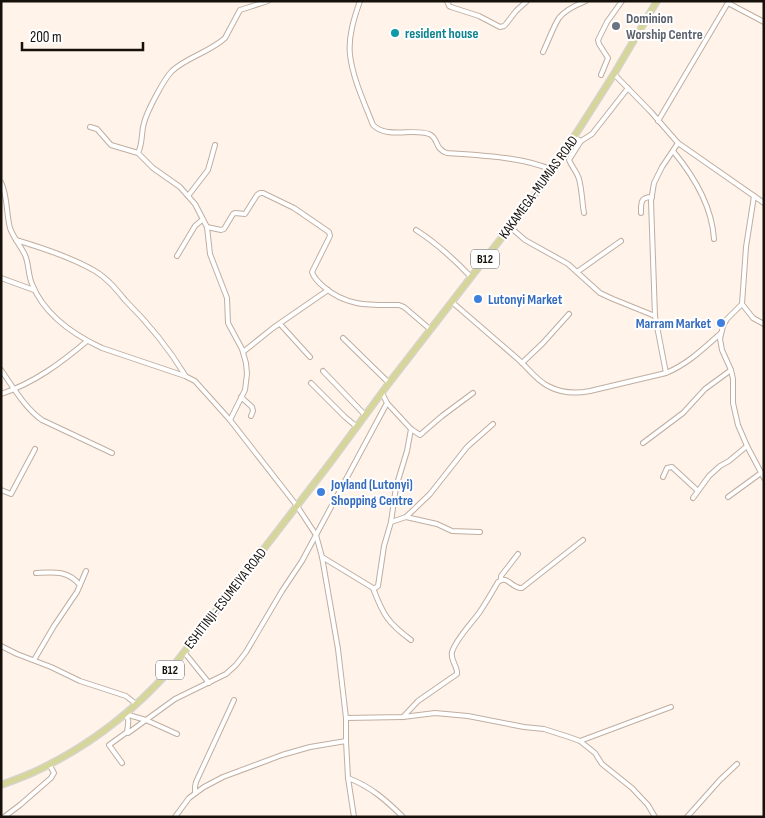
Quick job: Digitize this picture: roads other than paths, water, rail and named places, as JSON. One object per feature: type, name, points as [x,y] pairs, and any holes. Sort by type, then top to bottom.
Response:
[{"type":"highway","name":"KAKAMEGA-MUMIAS ROAD","points":[[297,506],[537,192],[614,74],[656,2]]},
{"type":"highway","name":"ESHITINJI-ESUMEIYA ROAD","points":[[1,785],[50,764],[88,741],[136,704],[157,684],[184,652],[297,506]]},
{"type":"street","points":[[138,153],[141,147],[147,113],[171,72],[225,38],[240,10],[268,1]]},
{"type":"street","points":[[360,1],[350,40],[350,54],[355,79],[373,125],[378,130],[429,134],[434,137],[442,152],[527,162],[552,170]]},
{"type":"street","points":[[447,1],[448,6],[451,8],[479,16],[500,27],[504,26],[527,1]]},
{"type":"street","points":[[543,52],[559,18],[577,2],[586,1]]},
{"type":"street","points":[[601,75],[608,58],[598,40],[607,22],[622,1]]},
{"type":"street","points":[[658,122],[728,2],[764,22]]},
{"type":"street","points":[[614,74],[678,143],[764,203]]},
{"type":"street","points":[[584,214],[579,180],[569,160],[580,141],[592,134],[628,88]]},
{"type":"street","points":[[90,127],[97,129],[111,145],[138,153],[154,168],[180,187],[195,204],[207,227],[210,254],[227,298],[228,323],[243,352],[246,363],[246,381],[241,398],[230,420]]},
{"type":"street","points":[[574,137],[580,141]]},
{"type":"street","points":[[666,372],[655,316],[652,197],[654,183],[678,143]]},
{"type":"street","points":[[188,196],[208,170],[215,145]]},
{"type":"street","points":[[673,151],[684,163],[706,204],[714,239]]},
{"type":"street","points":[[1,182],[7,202],[10,227],[26,257],[28,273],[35,290],[46,308],[65,326],[86,341],[185,376],[195,382],[230,420],[297,506],[316,535],[322,556],[338,649],[346,718],[348,778],[354,817]]},
{"type":"street","points":[[207,227],[224,229],[232,215],[235,213],[246,213],[257,195],[263,193],[294,208],[330,234],[312,272],[317,281],[328,290],[343,300],[360,305],[399,305],[404,307],[431,330]]},
{"type":"street","points":[[452,302],[522,363],[538,380],[565,392],[590,392],[672,370],[698,354],[721,333],[728,319],[742,304],[746,247],[754,196]]},
{"type":"street","points":[[641,213],[643,198],[652,197]]},
{"type":"street","points":[[177,256],[195,226],[202,220]]},
{"type":"street","points":[[510,227],[525,240],[563,260],[600,293],[612,300],[655,316]]},
{"type":"street","points":[[416,230],[440,246],[471,276]]},
{"type":"street","points":[[16,240],[75,261],[104,277],[146,321],[172,354],[185,376]]},
{"type":"street","points":[[577,272],[620,241]]},
{"type":"street","points":[[1,278],[35,290]]},
{"type":"street","points":[[243,352],[328,290]]},
{"type":"street","points":[[742,304],[753,318],[764,324]]},
{"type":"street","points":[[522,363],[569,314]]},
{"type":"street","points":[[280,324],[310,357]]},
{"type":"street","points":[[721,333],[721,345],[733,379],[735,414],[747,446],[764,478]]},
{"type":"street","points":[[343,338],[389,384]]},
{"type":"street","points":[[1,394],[32,381],[53,368],[86,341]]},
{"type":"street","points":[[1,370],[37,417],[112,453]]},
{"type":"street","points":[[643,443],[683,412],[705,389],[731,370]]},
{"type":"street","points":[[323,371],[365,416]]},
{"type":"street","points":[[311,383],[357,427]]},
{"type":"street","points":[[382,393],[387,403],[420,436],[442,416],[473,393]]},
{"type":"street","points":[[241,398],[252,407],[251,416]]},
{"type":"street","points":[[122,763],[109,745],[175,699],[226,674],[246,652],[302,561],[387,403]]},
{"type":"street","points":[[391,522],[406,517],[430,494],[467,447],[493,424]]},
{"type":"street","points":[[373,588],[379,584],[384,546],[411,429]]},
{"type":"street","points":[[693,498],[709,476],[747,446]]},
{"type":"street","points":[[1,490],[11,494],[35,449]]},
{"type":"street","points":[[662,477],[667,468],[672,467],[698,491]]},
{"type":"street","points":[[728,497],[761,473]]},
{"type":"street","points":[[406,517],[437,524],[452,531],[480,532]]},
{"type":"street","points":[[501,579],[506,580],[516,588],[522,588],[583,540]]},
{"type":"street","points":[[403,717],[418,701],[457,674],[452,656],[454,646],[518,554]]},
{"type":"street","points":[[322,556],[373,588],[389,622],[412,640]]},
{"type":"street","points":[[34,660],[77,592],[86,571]]},
{"type":"street","points":[[36,573],[56,572],[68,575],[80,585]]},
{"type":"street","points":[[1,646],[80,681],[126,696],[136,704]]},
{"type":"street","points":[[184,652],[209,682]]},
{"type":"street","points":[[196,793],[196,782],[234,700]]},
{"type":"street","points":[[580,741],[671,707]]},
{"type":"street","points":[[346,718],[403,717],[435,713],[468,716],[544,729],[580,741],[595,753],[606,768],[632,788],[648,805],[655,817]]},
{"type":"street","points":[[125,714],[146,720],[177,734]]},
{"type":"street","points":[[125,714],[129,722],[127,732]]},
{"type":"street","points":[[175,817],[189,798],[223,777],[282,755],[346,741]]},
{"type":"street","points":[[4,817],[51,778],[54,773],[50,764]]},
{"type":"street","points":[[687,817],[737,764]]},
{"type":"street","points":[[348,778],[360,782],[403,817]]},
{"type":"place","name":"Dominion Worship Centre","points":[[616,26]]},
{"type":"place","name":"resident house","points":[[395,33]]},
{"type":"place","name":"Lutonyi Market","points":[[478,299]]},
{"type":"place","name":"Marram Market","points":[[721,323]]},
{"type":"place","name":"Joyland (Lutonyi) Shopping Centre","points":[[321,492]]}]
